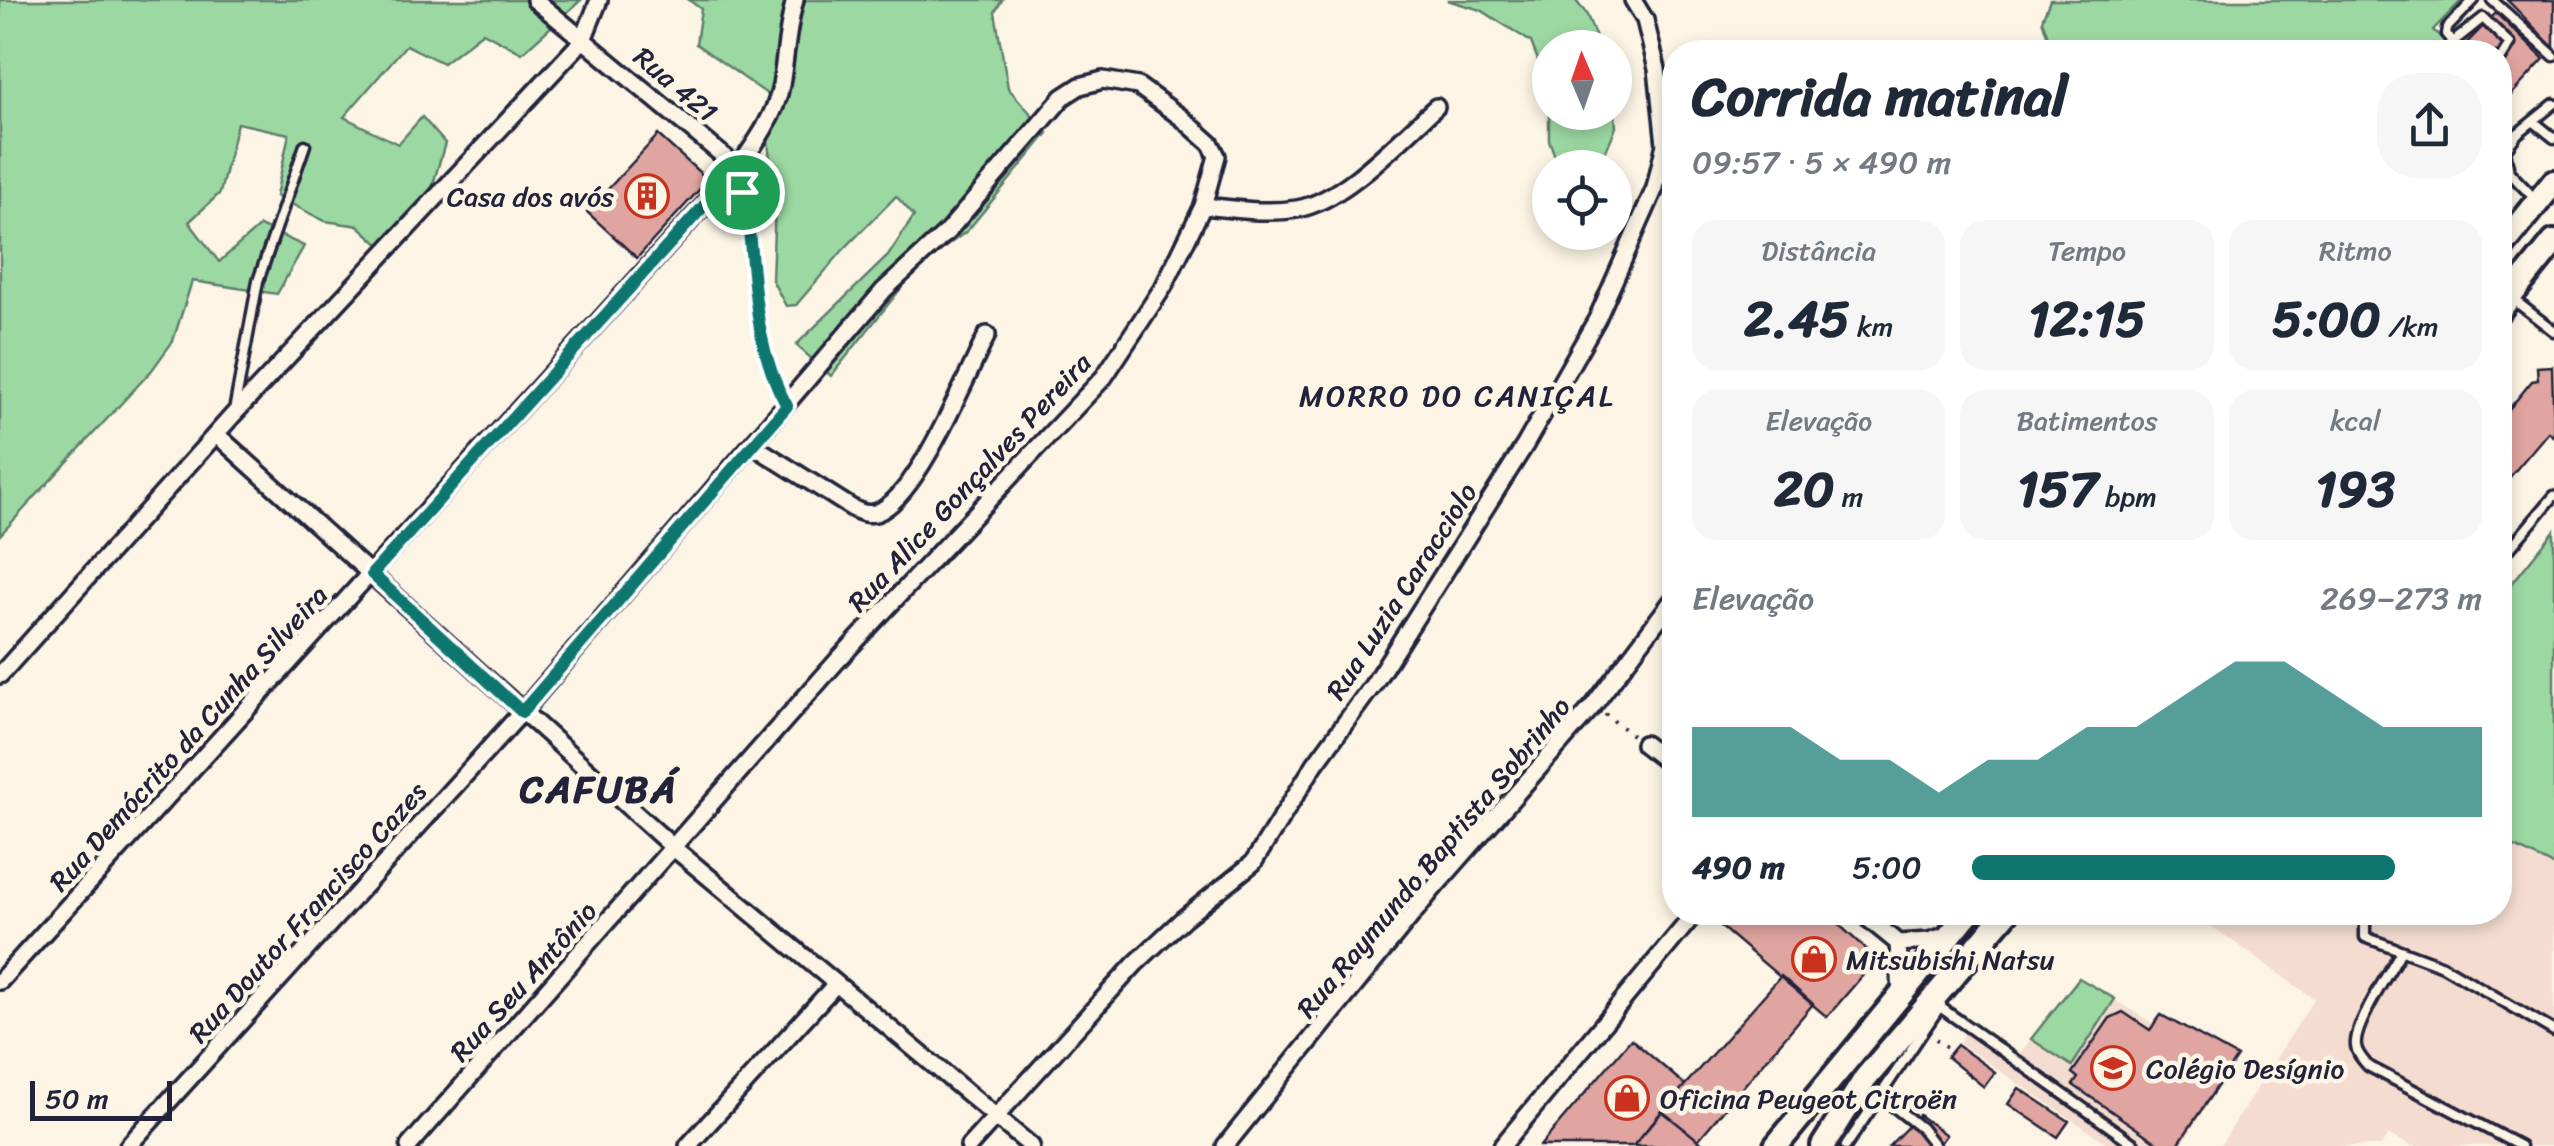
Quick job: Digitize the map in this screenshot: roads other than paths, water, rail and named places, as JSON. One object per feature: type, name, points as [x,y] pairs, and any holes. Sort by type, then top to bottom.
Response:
[{"type":"main road","points":[[2512,234],[2554,182]]},
{"type":"main road","points":[[2512,294],[2554,242]]},
{"type":"main road","points":[[1776,1146],[1959,925]]},
{"type":"main road","points":[[1823,1146],[1865,1078],[1944,996],[1997,925]]},
{"type":"street","name":"Rua 421","points":[[536,0],[738,168]]},
{"type":"street","points":[[0,675],[233,415],[583,40],[599,0]]},
{"type":"street","name":"Rua Demócrito da Cunha Silveira","points":[[0,981],[738,168],[758,140],[781,89],[788,23],[795,0]]},
{"type":"street","name":"Rua Luzia Caracciolo","points":[[1633,0],[1644,20],[1657,69],[1662,116]]},
{"type":"street","name":"Rua Doutor Francisco Cazes","points":[[128,1146],[522,712],[884,290],[946,232],[1063,97],[1104,80],[1124,80],[1182,118]]},
{"type":"street","points":[[1203,206],[1268,212],[1302,208],[1326,198],[1376,161],[1436,107]]},
{"type":"street","name":"Rua Alice Gonçalves Pereira","points":[[675,849],[837,661],[1104,377],[1164,286],[1203,206],[1216,156],[1211,144],[1182,118]]},
{"type":"street","name":"Rua Luzia Caracciolo","points":[[969,1146],[1161,938],[1253,862],[1315,764],[1373,685],[1525,446],[1597,319],[1655,188],[1662,157]]},
{"type":"street","points":[[754,446],[852,508],[871,514],[881,510],[908,487],[986,336]]},
{"type":"street","points":[[216,434],[675,849],[1031,1146]]},
{"type":"street","name":"Rua Raymundo Baptista Sobrinho","points":[[1225,1146],[1432,890],[1592,706],[1662,615]]},
{"type":"street","points":[[1644,744],[1662,758]]},
{"type":"street","name":"Rua Seu Antônio","points":[[409,1146],[675,849]]},
{"type":"street","points":[[1502,1146],[1685,925]]},
{"type":"street","points":[[1876,925],[1898,942],[1928,941],[1952,934]]},
{"type":"street","points":[[1898,942],[1901,996]]},
{"type":"street","points":[[688,1146],[834,985]]},
{"type":"lane","points":[[2451,40],[2447,28],[2474,0]]},
{"type":"lane","points":[[2492,0],[2554,56]]},
{"type":"lane","points":[[2456,40],[2483,18],[2506,40]]},
{"type":"lane","points":[[2512,140],[2554,104]]},
{"type":"lane","points":[[2533,120],[2554,138]]},
{"type":"lane","points":[[233,415],[258,281],[305,144]]},
{"type":"lane","points":[[2512,175],[2538,202]]},
{"type":"lane","points":[[2512,307],[2554,331]]},
{"type":"lane","points":[[2512,548],[2554,496]]},
{"type":"lane","points":[[2365,925],[2365,937],[2443,966],[2554,1030]]},
{"type":"lane","points":[[2401,951],[2360,1028],[2356,1048],[2360,1056],[2368,1066],[2520,1146]]},
{"type":"lane","points":[[1846,1146],[1944,996],[2134,1144]]},
{"type":"lane","points":[[1879,1094],[1921,1128],[1935,1146]]},
{"type":"place","name":"Casa dos avós","points":[[647,196]]},
{"type":"place","name":"Mitsubishi Natsu","points":[[1814,959]]},
{"type":"place","name":"Colégio Desígnio","points":[[2113,1068]]},
{"type":"place","name":"Oficina Peugeot Citroën","points":[[1627,1098]]},
{"type":"district","name":"MORRO DO CANIÇAL","points":[[1457,396]]},
{"type":"district","name":"CAFUBÁ","points":[[599,789]]}]
